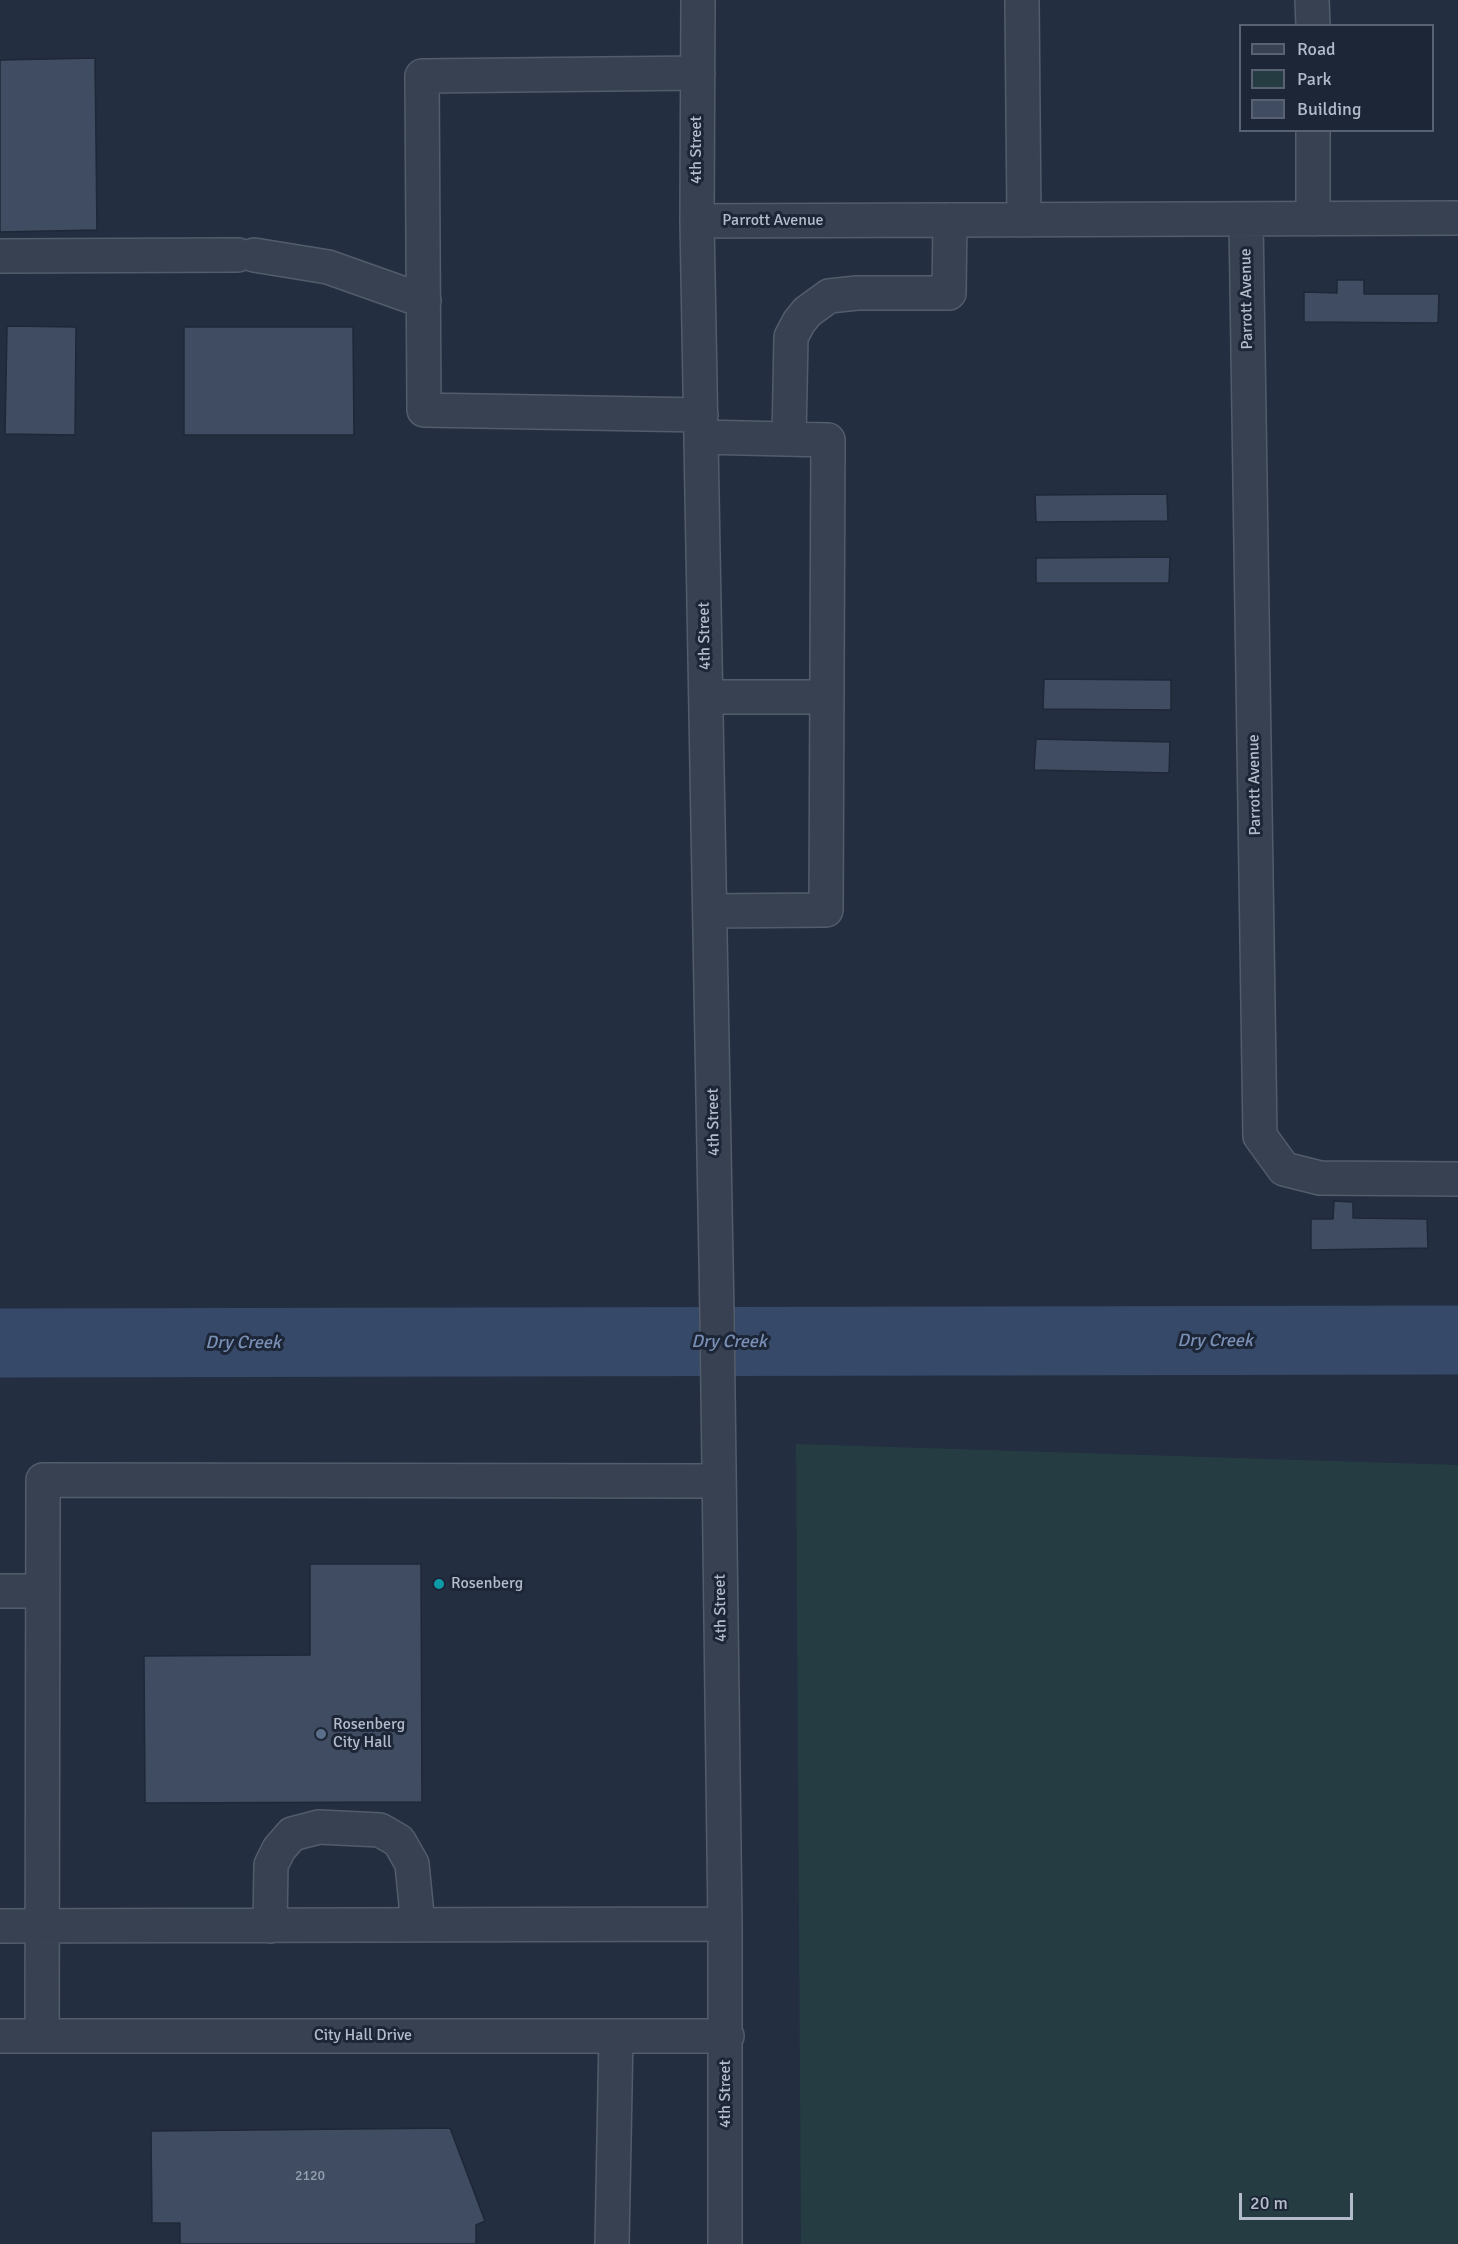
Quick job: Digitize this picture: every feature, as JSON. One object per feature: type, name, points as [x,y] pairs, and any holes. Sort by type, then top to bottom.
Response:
[{"type":"street","name":"4th Street","points":[[698,0],[697,221],[717,1316],[727,2036],[725,2244]]},
{"type":"street","points":[[1022,0],[1024,220]]},
{"type":"street","points":[[1312,0],[1312,24]]},
{"type":"street","points":[[698,73],[422,76],[424,410],[701,426],[789,439],[828,440],[826,910],[710,911]]},
{"type":"street","points":[[1312,219],[1313,132]]},
{"type":"street","name":"Parrott Avenue","points":[[697,221],[1458,218]]},
{"type":"street","name":"Parrott Avenue","points":[[1246,219],[1260,1136],[1284,1169],[1320,1178],[1458,1179]]},
{"type":"street","points":[[789,439],[791,337],[799,322],[807,312],[829,296],[857,293],[950,293],[950,220]]},
{"type":"street","points":[[0,256],[246,255],[328,267],[423,301]]},
{"type":"street","points":[[706,697],[827,697]]},
{"type":"street","points":[[42,2036],[43,1480],[719,1481]]},
{"type":"street","points":[[0,1591],[43,1591]]},
{"type":"street","points":[[270,1926],[271,1865],[279,1849],[292,1834],[319,1827],[380,1830],[399,1841],[412,1864],[418,1925]]},
{"type":"street","points":[[0,1926],[725,1924]]},
{"type":"street","name":"City Hall Drive","points":[[0,2036],[727,2036]]},
{"type":"street","points":[[612,2244],[616,2036]]},
{"type":"green space","points":[[796,1444],[1458,1465],[1458,2244],[801,2244]]},
{"type":"building","points":[[95,58],[97,230],[0,232],[0,60]]},
{"type":"building","points":[[1337,280],[1364,280],[1364,294],[1439,294],[1438,323],[1304,322],[1304,292],[1337,293]]},
{"type":"building","points":[[7,326],[76,327],[75,435],[5,434]]},
{"type":"building","points":[[184,327],[353,327],[354,435],[184,435]]},
{"type":"building","points":[[1167,494],[1168,521],[1036,522],[1035,495]]},
{"type":"building","points":[[1170,557],[1169,583],[1036,583],[1036,558]]},
{"type":"building","points":[[1044,679],[1171,680],[1171,710],[1043,709]]},
{"type":"building","points":[[1036,739],[1170,742],[1169,773],[1034,770]]},
{"type":"building","points":[[1334,1201],[1353,1202],[1353,1218],[1427,1219],[1428,1248],[1311,1250],[1311,1219],[1333,1219]]},
{"type":"building","points":[[310,1564],[421,1564],[422,1802],[145,1803],[144,1656],[310,1655]]},
{"type":"building","points":[[450,2128],[485,2221],[476,2225],[476,2244],[180,2244],[180,2223],[152,2223],[151,2131]]},
{"type":"waterway","name":"Dry Creek","points":[[0,1343],[1458,1340]]},
{"type":"place","name":"Rosenberg","points":[[439,1584]]},
{"type":"place","name":"Rosenberg City Hall","points":[[321,1734]]}]
